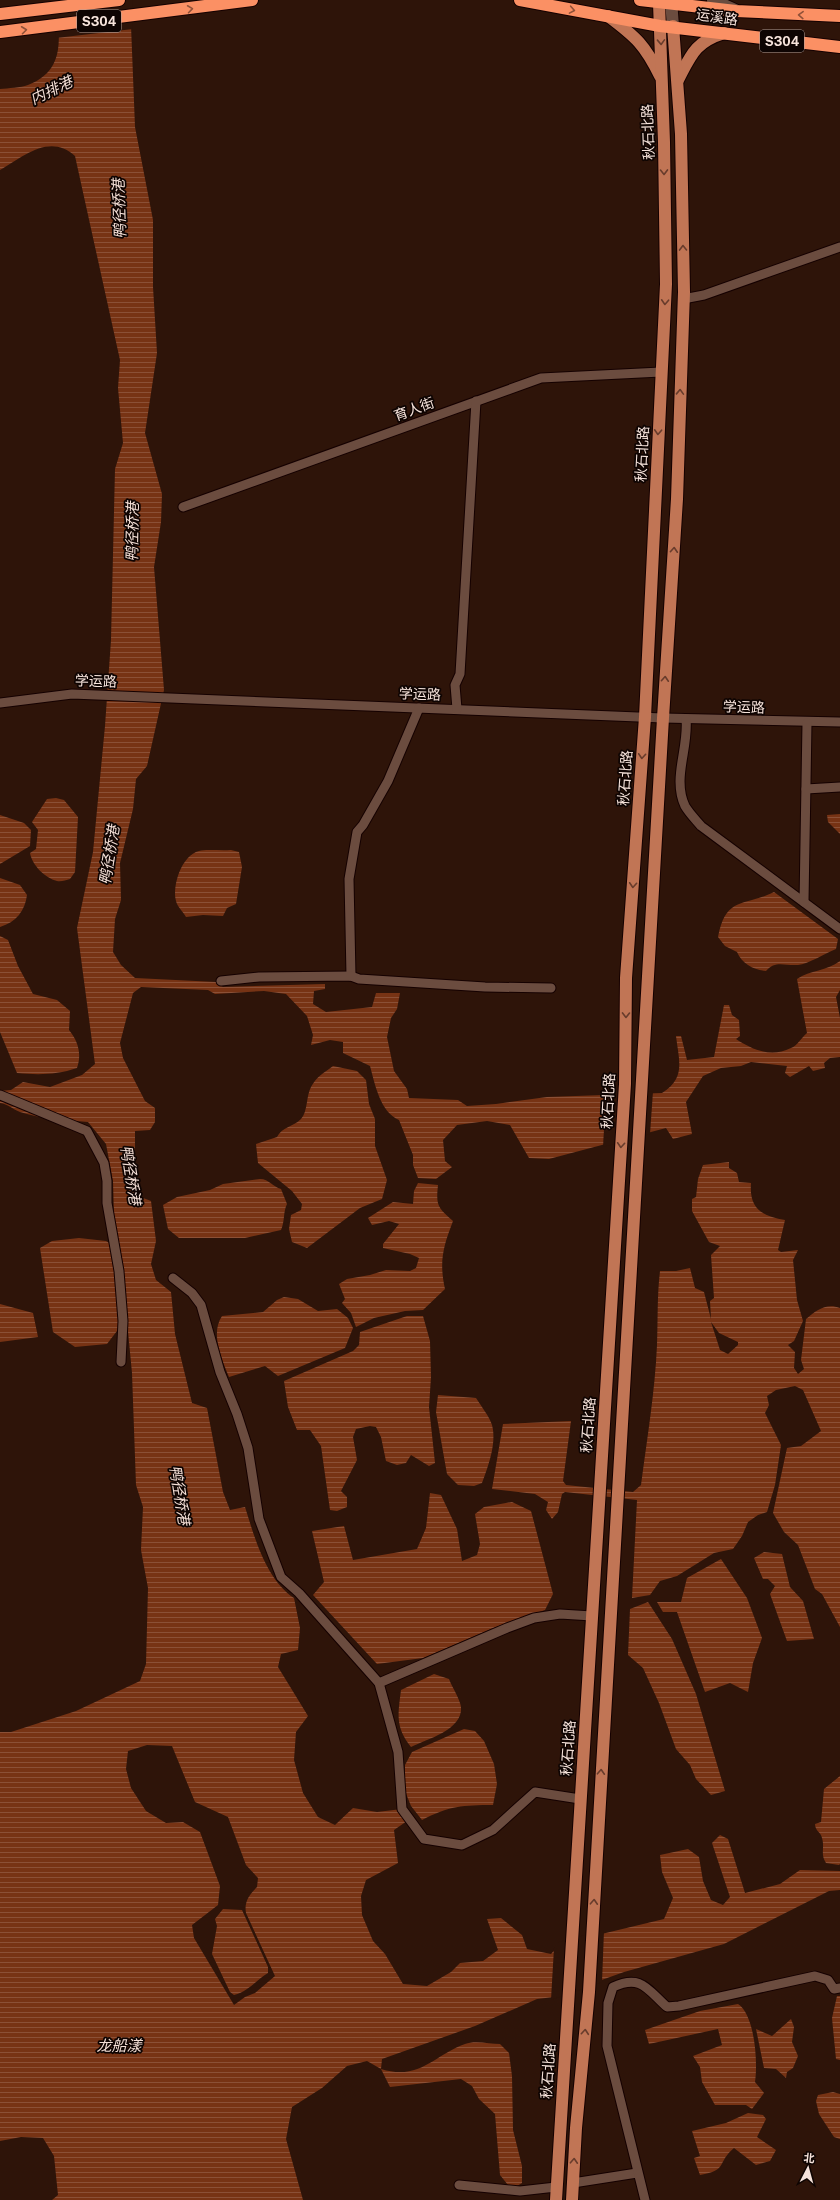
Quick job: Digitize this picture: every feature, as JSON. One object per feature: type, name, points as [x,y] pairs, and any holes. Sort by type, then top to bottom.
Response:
[{"type":"highway","name":"S304","points":[[0,14],[119,0]]},
{"type":"highway","name":"S304","points":[[0,32],[252,0]]},
{"type":"highway","name":"运溪路","points":[[520,0],[660,26],[673,26],[840,47]]},
{"type":"highway","name":"运溪路","points":[[640,0],[672,2],[736,11],[840,16]]},
{"type":"main road","name":"秋石北路","points":[[556,2200],[624,1084],[626,978],[645,717],[666,284],[659,2]]},
{"type":"main road","points":[[608,16],[632,33],[648,51],[662,80]]},
{"type":"main road","points":[[572,2200],[590,1984],[677,499],[683,299],[681,134],[673,26]]},
{"type":"main road","points":[[677,81],[691,54],[707,38],[724,33]]},
{"type":"street","points":[[714,0],[736,11]]},
{"type":"street","points":[[672,2],[673,26]]},
{"type":"street","points":[[683,299],[704,295],[840,247]]},
{"type":"street","name":"育人街","points":[[183,507],[541,378],[661,372]]},
{"type":"street","points":[[457,709],[455,685],[460,674],[476,401]]},
{"type":"street","name":"学运路","points":[[0,703],[72,694],[686,719],[807,723],[840,722]]},
{"type":"street","points":[[351,976],[349,879],[357,832],[363,825],[388,781],[419,708]]},
{"type":"street","points":[[686,719],[685,747],[679,774],[685,805],[701,826],[840,929]]},
{"type":"street","points":[[804,902],[807,723]]},
{"type":"street","points":[[806,790],[840,787]]},
{"type":"street","points":[[221,981],[259,977],[351,976],[359,979],[485,987],[551,988]]},
{"type":"street","points":[[0,1095],[87,1132],[104,1163],[107,1181],[107,1203],[119,1271],[123,1321],[121,1362]]},
{"type":"street","points":[[173,1278],[192,1293],[201,1305],[220,1372],[237,1414],[248,1448],[259,1519],[281,1577],[299,1594],[379,1683],[398,1752],[402,1809],[424,1839],[462,1845],[493,1830],[535,1792],[580,1799]]},
{"type":"street","points":[[379,1683],[507,1628],[534,1618],[560,1614],[592,1616]]},
{"type":"street","points":[[645,2200],[637,2173],[607,2046],[608,2003],[613,1987],[627,1981],[638,1982],[667,2007],[679,2006],[815,1976],[828,1980],[834,1989],[840,1988]]},
{"type":"street","points":[[573,2183],[637,2173]]},
{"type":"street","points":[[459,2185],[520,2192],[556,2187]]},
{"type":"water","name":"龙船漾","points":[[57,0],[130,0],[135,127],[153,220],[153,287],[157,353],[145,433],[162,494],[161,522],[154,567],[164,690],[147,766],[136,779],[133,809],[120,863],[121,900],[115,919],[113,952],[121,965],[135,978],[216,982],[223,987],[325,984],[325,989],[314,991],[313,1004],[326,1012],[372,1007],[376,993],[400,993],[397,1009],[391,1018],[387,1037],[394,1071],[407,1089],[409,1098],[458,1100],[467,1106],[496,1104],[547,1097],[662,1093],[670,1087],[678,1075],[679,1061],[676,1036],[681,1036],[687,1060],[714,1057],[724,1005],[729,1005],[732,1015],[739,1020],[740,1036],[736,1039],[762,1051],[784,1051],[795,1045],[807,1033],[797,979],[807,974],[830,967],[840,961],[840,990],[836,997],[840,1018],[840,1057],[830,1058],[824,1063],[825,1068],[813,1071],[809,1066],[790,1077],[785,1073],[787,1066],[751,1062],[741,1066],[721,1068],[703,1076],[686,1102],[692,1134],[673,1139],[666,1128],[549,1159],[529,1158],[510,1125],[487,1121],[457,1125],[443,1140],[445,1161],[452,1167],[436,1179],[418,1178],[413,1165],[413,1155],[399,1120],[387,1111],[379,1097],[370,1066],[343,1053],[343,1042],[330,1040],[311,1045],[313,1035],[307,1016],[286,994],[264,991],[215,994],[208,990],[141,987],[133,993],[120,1043],[123,1058],[145,1101],[155,1108],[155,1122],[150,1130],[135,1131],[135,1186],[138,1196],[151,1201],[156,1241],[151,1264],[156,1280],[171,1292],[175,1334],[192,1403],[207,1408],[223,1492],[230,1510],[245,1507],[258,1545],[269,1569],[284,1590],[294,1598],[300,1628],[298,1650],[281,1654],[278,1667],[308,1716],[296,1732],[294,1760],[303,1793],[318,1817],[335,1825],[353,1808],[377,1812],[402,1809],[407,1821],[394,1830],[398,1863],[366,1880],[361,1896],[362,1915],[373,1941],[385,1954],[403,1984],[427,1986],[451,1972],[460,1963],[483,1961],[498,1950],[487,1919],[501,1918],[522,1935],[527,1949],[551,1954],[560,1944],[664,1919],[673,1898],[662,1872],[660,1855],[688,1849],[699,1857],[703,1881],[711,1900],[723,1905],[730,1897],[712,1843],[720,1835],[728,1839],[745,1893],[780,1884],[800,1870],[840,1871],[840,1890],[829,1891],[724,1944],[624,1972],[554,1997],[537,1999],[475,2026],[382,2059],[381,2069],[367,2061],[347,2066],[322,2088],[292,2107],[286,2139],[303,2200],[52,2200],[58,2195],[54,2156],[43,2138],[21,2137],[0,2141],[0,1732],[11,1732],[76,1711],[140,1681],[146,1664],[148,1588],[141,1550],[143,1507],[136,1485],[132,1373],[123,1279],[114,1216],[113,1181],[106,1144],[88,1122],[36,1116],[20,1112],[0,1103],[0,1091],[11,1090],[23,1082],[50,1087],[82,1075],[95,1064],[77,928],[93,852],[105,726],[111,640],[115,469],[123,443],[118,388],[120,360],[75,156],[66,149],[47,147],[28,153],[0,170],[0,89],[28,85],[41,78],[50,70],[55,61],[58,50],[59,38]],"holes":[[[147,1745],[172,1746],[195,1802],[228,1817],[246,1865],[258,1878],[257,1887],[246,1902],[246,1913],[275,1976],[255,1993],[245,1997],[234,2005],[194,1938],[192,1925],[218,1905],[220,1886],[200,1832],[183,1822],[166,1823],[146,1811],[131,1788],[126,1769],[128,1751]]]},
{"type":"water","points":[[56,798],[64,800],[78,817],[75,872],[70,879],[60,881],[52,879],[44,874],[33,862],[30,853],[36,849],[38,830],[32,822],[47,799]]},
{"type":"water","points":[[840,814],[840,834],[828,822],[827,815]]},
{"type":"water","points":[[0,815],[24,823],[31,830],[30,846],[0,864]]},
{"type":"water","points":[[231,850],[239,852],[242,867],[236,904],[227,908],[223,916],[203,915],[186,917],[177,903],[175,894],[177,879],[183,864],[188,858],[199,851]]},
{"type":"water","points":[[0,878],[20,885],[27,895],[22,911],[19,915],[11,922],[0,927]]},
{"type":"water","points":[[774,892],[838,939],[836,949],[812,961],[798,965],[780,964],[769,968],[766,971],[749,966],[742,960],[737,952],[725,946],[718,937],[721,924],[731,909],[737,905]]},
{"type":"water","points":[[0,936],[8,940],[18,966],[33,994],[57,1000],[70,1011],[69,1030],[77,1043],[79,1053],[77,1068],[47,1074],[17,1073],[0,1032]]},
{"type":"water","points":[[333,1066],[357,1071],[366,1080],[369,1104],[375,1119],[375,1146],[387,1180],[382,1199],[360,1208],[307,1248],[292,1242],[289,1229],[291,1215],[301,1210],[302,1204],[292,1191],[258,1163],[256,1144],[277,1137],[282,1131],[301,1119],[305,1112],[308,1095],[313,1083],[318,1077]]},
{"type":"water","points":[[729,1162],[729,1168],[737,1173],[739,1182],[751,1183],[752,1199],[759,1210],[770,1216],[785,1220],[778,1250],[781,1252],[798,1250],[793,1260],[797,1300],[803,1321],[794,1341],[788,1345],[795,1352],[794,1368],[798,1374],[804,1369],[801,1360],[806,1319],[822,1308],[830,1306],[840,1308],[840,1627],[822,1594],[815,1589],[798,1545],[784,1532],[773,1513],[787,1448],[801,1446],[821,1431],[803,1390],[795,1386],[776,1390],[767,1396],[769,1405],[765,1413],[781,1445],[775,1485],[767,1512],[758,1515],[748,1522],[742,1536],[733,1549],[714,1553],[677,1576],[660,1581],[650,1595],[632,1598],[637,1500],[565,1492],[562,1494],[558,1512],[552,1519],[546,1510],[548,1502],[535,1494],[492,1489],[503,1424],[571,1421],[563,1481],[566,1485],[633,1492],[641,1485],[654,1380],[660,1271],[676,1271],[690,1268],[695,1288],[704,1292],[711,1319],[710,1301],[714,1298],[711,1255],[720,1246],[709,1242],[692,1211],[692,1199],[696,1197],[698,1179],[703,1165]],"holes":[[[711,1322],[719,1333],[738,1342],[738,1345],[728,1354],[720,1350]]]},
{"type":"water","points":[[260,1179],[266,1180],[281,1189],[287,1204],[281,1230],[245,1238],[179,1238],[168,1229],[163,1205],[177,1197],[210,1190],[223,1184]]},
{"type":"water","points":[[418,1183],[438,1185],[437,1197],[439,1205],[453,1221],[444,1247],[442,1262],[445,1289],[423,1310],[405,1311],[374,1318],[356,1327],[351,1313],[342,1303],[345,1299],[339,1284],[347,1279],[370,1275],[386,1270],[410,1271],[416,1268],[419,1258],[410,1254],[383,1248],[383,1244],[399,1224],[389,1221],[372,1225],[368,1218],[393,1202],[413,1204],[414,1191]]},
{"type":"water","points":[[79,1238],[106,1241],[111,1244],[116,1272],[120,1327],[107,1344],[75,1347],[53,1332],[40,1248],[52,1241]]},
{"type":"water","points":[[284,1297],[298,1299],[318,1311],[337,1309],[348,1318],[353,1328],[345,1348],[278,1376],[265,1366],[229,1377],[218,1346],[217,1338],[217,1331],[222,1316],[263,1312],[277,1300]]},
{"type":"water","points":[[0,1304],[33,1313],[38,1337],[0,1342]]},
{"type":"water","points":[[407,1316],[423,1316],[430,1341],[431,1377],[429,1407],[435,1463],[429,1466],[411,1455],[406,1463],[397,1465],[386,1461],[381,1437],[376,1427],[370,1426],[356,1429],[353,1437],[357,1460],[341,1491],[347,1497],[347,1507],[337,1511],[330,1510],[321,1446],[310,1430],[297,1430],[288,1407],[284,1381],[353,1351],[359,1345],[360,1332]]},
{"type":"water","points":[[438,1395],[476,1398],[489,1418],[493,1432],[493,1447],[482,1483],[474,1486],[458,1485],[447,1474],[436,1412]]},
{"type":"water","points":[[430,1493],[441,1495],[457,1529],[462,1561],[477,1555],[480,1544],[475,1514],[484,1507],[512,1502],[531,1511],[553,1594],[545,1610],[493,1628],[423,1658],[377,1664],[313,1595],[324,1582],[312,1531],[344,1526],[353,1560],[417,1549],[426,1528]]},
{"type":"water","points":[[764,1552],[782,1554],[790,1587],[803,1601],[814,1639],[787,1641],[770,1594],[775,1586],[768,1579],[763,1579],[754,1558]]},
{"type":"water","points":[[721,1559],[747,1598],[762,1638],[753,1663],[748,1692],[730,1683],[705,1692],[677,1612],[663,1612],[657,1602],[681,1602],[687,1578]]},
{"type":"water","points":[[648,1602],[672,1639],[696,1694],[725,1791],[711,1795],[696,1779],[690,1765],[676,1749],[659,1703],[643,1668],[628,1655],[630,1609]]},
{"type":"water","points":[[434,1674],[449,1679],[458,1697],[461,1707],[460,1715],[456,1722],[443,1733],[411,1747],[400,1727],[399,1706],[401,1690]]},
{"type":"water","points":[[464,1729],[475,1731],[484,1741],[494,1764],[497,1784],[493,1805],[456,1807],[422,1820],[411,1806],[405,1791],[405,1765],[412,1752]]},
{"type":"water","points":[[840,1776],[839,1865],[826,1863],[824,1860],[822,1838],[815,1824],[821,1822],[824,1789]]},
{"type":"water","points":[[223,1909],[242,1910],[268,1967],[268,1973],[248,1988],[234,1995],[230,1992],[212,1954],[217,1926],[215,1919]]},
{"type":"water","points":[[837,1996],[840,1996],[840,2060],[836,2059],[832,2018]]},
{"type":"water","points":[[738,2004],[744,2010],[752,2029],[756,2063],[755,2082],[764,2093],[752,2109],[746,2105],[715,2105],[702,2082],[700,2067],[693,2056],[722,2045],[718,2029],[649,2044],[645,2030],[700,2011]]},
{"type":"water","points":[[791,2019],[794,2027],[792,2042],[798,2056],[793,2068],[787,2072],[786,2078],[776,2069],[764,2068],[756,2029],[772,2036]]},
{"type":"water","points":[[478,2042],[500,2044],[509,2053],[512,2076],[513,2130],[522,2166],[522,2183],[517,2186],[508,2185],[500,2175],[495,2114],[479,2099],[472,2086],[461,2079],[390,2087],[381,2069],[395,2072],[406,2072],[426,2065],[465,2044]]},
{"type":"water","points":[[833,2092],[840,2094],[840,2139],[834,2137],[819,2114],[816,2101],[818,2095]]},
{"type":"water","points":[[748,2113],[763,2115],[766,2119],[757,2137],[776,2150],[770,2161],[756,2165],[734,2148],[719,2168],[715,2171],[700,2175],[694,2158],[700,2156],[692,2131],[726,2123]]},
{"type":"pier","points":[[55,0],[132,0],[133,29],[56,38]]},
{"type":"pier","points":[[653,1091],[650,1134],[603,1147],[606,1094]]},
{"type":"pier","points":[[604,1930],[602,1982],[551,2000],[554,1948],[559,1942]]},
{"type":"water label","name":"内排港","points":[[51,90]]},
{"type":"water label","name":"鸭径桥港","points":[[119,209]]},
{"type":"water label","name":"鸭径桥港","points":[[132,532]]},
{"type":"water label","name":"鸭径桥港","points":[[109,855]]},
{"type":"water label","name":"鸭径桥港","points":[[131,1175]]},
{"type":"water label","name":"鸭径桥港","points":[[180,1495]]}]
